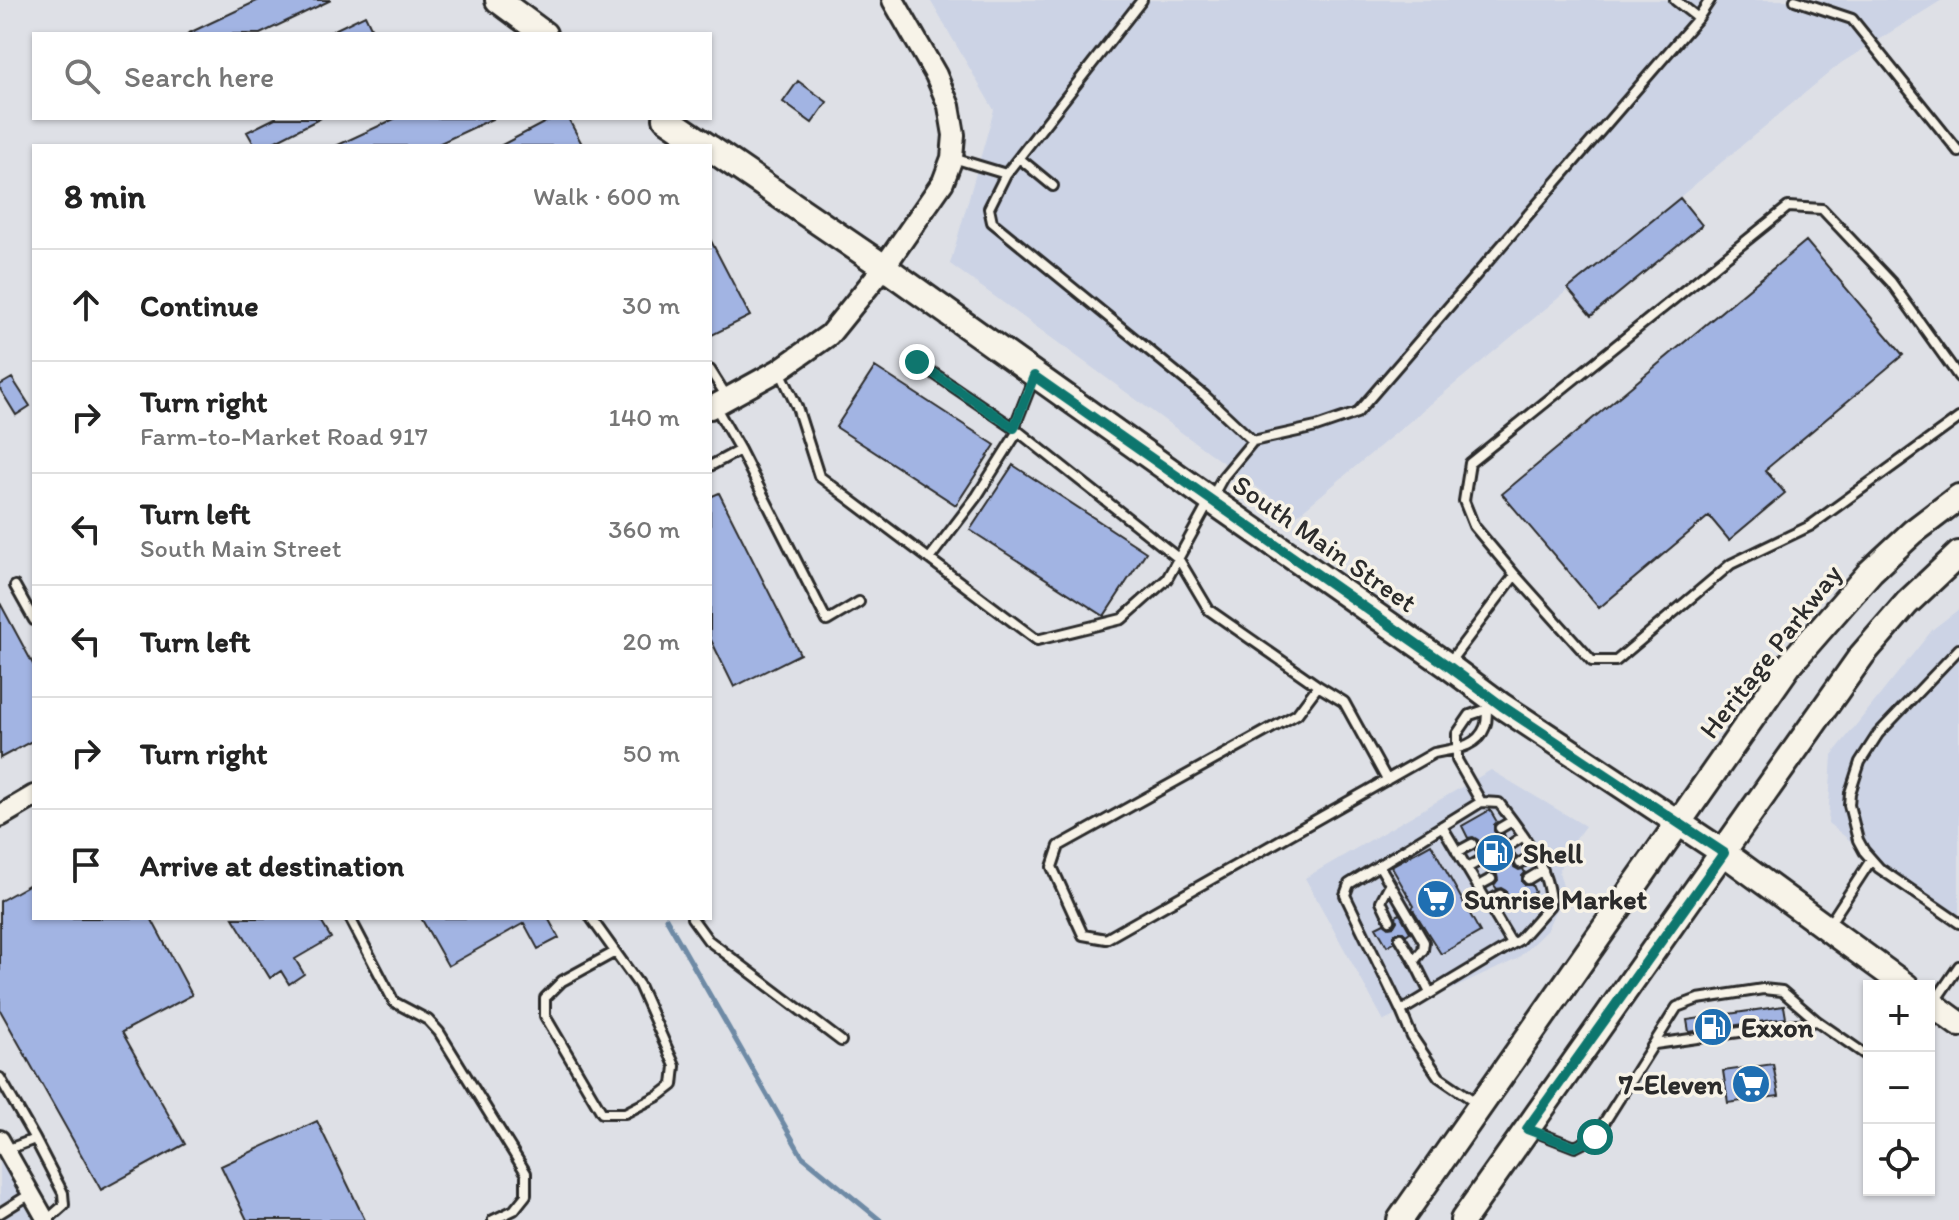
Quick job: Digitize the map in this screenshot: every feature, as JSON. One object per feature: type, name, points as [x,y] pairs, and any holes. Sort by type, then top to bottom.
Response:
[{"type":"main road","points":[[498,0],[541,32]]},
{"type":"main road","name":"South Main Street","points":[[669,120],[704,144]]},
{"type":"main road","name":"South Main Street","points":[[712,150],[884,267],[1034,376],[1447,665],[1489,704],[1724,853],[1898,980]]},
{"type":"main road","name":"Heritage Parkway","points":[[1400,1220],[1789,665],[1871,571],[1913,532],[1959,497]]},
{"type":"main road","points":[[1463,1220],[1862,655],[1907,603],[1959,554]]},
{"type":"street","points":[[717,403],[779,370],[829,335],[884,267],[943,182],[952,158],[954,135],[949,106],[936,75],[893,0]]},
{"type":"street","points":[[0,816],[32,797]]},
{"type":"street","points":[[3,1144],[46,1220]]},
{"type":"lane","points":[[1142,0],[1006,174],[989,208],[992,222],[1205,396],[1253,441]]},
{"type":"lane","points":[[1675,0],[1698,18]]},
{"type":"lane","points":[[779,370],[797,407],[819,476],[1037,640],[1122,619],[1167,579],[1223,477],[1253,441],[1316,427],[1357,413],[1698,18],[1710,0]]},
{"type":"lane","points":[[1795,0],[1852,19],[1959,152]]},
{"type":"lane","points":[[1823,10],[1828,0]]},
{"type":"lane","points":[[952,158],[1006,174]]},
{"type":"lane","points":[[1019,158],[1053,186]]},
{"type":"lane","points":[[1959,377],[1891,282],[1822,209],[1788,207],[1470,463],[1464,501],[1474,526],[1592,661],[1616,661],[1731,564],[1810,526],[1959,418]]},
{"type":"lane","points":[[917,362],[1016,430],[1178,558],[1209,610],[1344,702],[1387,780]]},
{"type":"lane","points":[[929,559],[977,496],[1016,430],[1034,376]]},
{"type":"lane","points":[[712,379],[717,403],[827,621],[859,602]]},
{"type":"lane","points":[[712,465],[740,450]]},
{"type":"lane","points":[[1447,665],[1515,575]]},
{"type":"lane","points":[[15,586],[32,616]]},
{"type":"lane","points":[[1959,649],[1878,734],[1860,762],[1849,805],[1858,840],[1871,860],[1959,923]]},
{"type":"lane","points":[[1318,686],[1297,714],[1059,846],[1052,867],[1083,935],[1106,939],[1434,753],[1474,742],[1486,725],[1489,704]]},
{"type":"lane","points":[[1481,802],[1457,760],[1457,734],[1470,715],[1489,704]]},
{"type":"lane","points":[[1401,1011],[1519,940],[1550,905],[1550,890],[1543,870],[1499,803],[1481,802],[1349,884],[1345,895],[1412,1037],[1439,1077],[1480,1105]]},
{"type":"lane","points":[[1500,828],[1512,821]]},
{"type":"lane","points":[[1442,826],[1512,944]]},
{"type":"lane","points":[[1510,845],[1522,837]]},
{"type":"lane","points":[[1457,852],[1472,844]]},
{"type":"lane","points":[[1520,863],[1535,855]]},
{"type":"lane","points":[[1467,868],[1481,860]]},
{"type":"lane","points":[[1826,928],[1871,860]]},
{"type":"lane","points":[[1379,865],[1424,942],[1423,950],[1414,961]]},
{"type":"lane","points":[[1528,879],[1543,870]]},
{"type":"lane","points":[[1478,886],[1491,879]]},
{"type":"lane","points":[[1390,884],[1381,901],[1390,920]]},
{"type":"lane","points":[[1487,902],[1500,895]]},
{"type":"lane","points":[[351,920],[394,1002],[428,1020],[439,1032],[526,1173],[526,1195],[514,1210],[493,1220]]},
{"type":"lane","points":[[592,920],[639,985],[675,1066],[673,1085],[660,1095],[625,1113],[602,1113],[545,1016],[545,998],[562,981],[615,952]]},
{"type":"lane","points":[[693,920],[708,940],[841,1041]]},
{"type":"lane","points":[[1400,938],[1430,993]]},
{"type":"lane","points":[[1938,1014],[1959,966]]},
{"type":"lane","points":[[1527,1129],[1575,1147],[1595,1137],[1677,1007],[1698,999],[1763,989],[1782,991],[1817,1021],[1863,1053]]},
{"type":"lane","points":[[1655,1044],[1817,1021]]},
{"type":"lane","points":[[0,1078],[63,1193],[64,1205],[46,1220]]},
{"type":"lane","points":[[3,1144],[35,1139]]},
{"type":"lane","points":[[0,1213],[32,1193]]},
{"type":"shaded area","points":[[930,0],[1942,0],[1841,63],[1296,516],[950,264],[994,110]]},
{"type":"shaded area","points":[[1959,609],[1959,928],[1828,823],[1832,755],[1933,629]]},
{"type":"shaded area","points":[[1491,770],[1585,826],[1565,853],[1559,872],[1564,890],[1547,930],[1517,959],[1384,1021],[1305,878]]},
{"type":"shaded area","points":[[0,1149],[38,1220],[0,1220]]},
{"type":"building","points":[[259,0],[331,0],[264,32],[191,32]]},
{"type":"building","points":[[365,15],[373,32],[330,32]]},
{"type":"building","points":[[798,81],[827,102],[812,123],[783,102]]},
{"type":"building","points":[[271,120],[317,120],[270,144],[254,144],[247,132]]},
{"type":"building","points":[[392,120],[490,120],[438,144],[340,144]]},
{"type":"building","points":[[549,120],[569,120],[582,144],[504,144]]},
{"type":"building","points":[[1680,198],[1702,225],[1591,316],[1568,289]]},
{"type":"building","points":[[1806,241],[1903,355],[1765,470],[1785,493],[1729,540],[1709,516],[1599,608],[1502,494]]},
{"type":"building","points":[[712,243],[750,316],[712,335]]},
{"type":"building","points":[[875,367],[995,445],[956,505],[836,427]]},
{"type":"building","points":[[12,378],[30,406],[16,415],[0,389],[0,385]]},
{"type":"building","points":[[1013,465],[1146,552],[1104,616],[970,530]]},
{"type":"building","points":[[719,493],[800,654],[734,687],[712,642],[712,496]]},
{"type":"building","points":[[0,603],[32,662],[32,741],[0,758]]},
{"type":"building","name":"Shell","points":[[1490,810],[1497,822],[1494,831],[1504,834],[1504,848],[1508,852],[1513,851],[1516,857],[1514,867],[1523,869],[1525,873],[1522,882],[1532,885],[1535,892],[1507,908],[1503,901],[1506,891],[1494,885],[1497,875],[1488,873],[1484,866],[1487,857],[1477,854],[1475,850],[1478,840],[1468,838],[1462,826]]},
{"type":"building","name":"Sunrise Market","points":[[1431,844],[1480,932],[1441,954],[1412,908],[1414,906],[1391,866]]},
{"type":"building","points":[[32,883],[32,920],[152,920],[192,995],[122,1032],[185,1144],[101,1190],[0,1010],[0,901]]},
{"type":"building","points":[[1400,914],[1410,932],[1406,935],[1397,932],[1394,942],[1387,946],[1376,927],[1384,923],[1394,926],[1396,916]]},
{"type":"building","points":[[234,920],[320,920],[331,938],[295,959],[304,974],[289,984],[281,971],[270,978]]},
{"type":"building","points":[[422,920],[549,920],[559,938],[538,949],[524,923],[448,966]]},
{"type":"building","name":"Exxon","points":[[1784,1006],[1786,1018],[1689,1032],[1687,1020]]},
{"type":"building","name":"7-Eleven","points":[[1773,1064],[1779,1096],[1728,1103],[1723,1071]]},
{"type":"building","points":[[317,1121],[365,1220],[247,1220],[221,1166]]},
{"type":"waterway","points":[[667,920],[802,1156],[880,1220]]},
{"type":"place","name":"Shell","points":[[1495,853]]},
{"type":"place","name":"Sunrise Market","points":[[1436,899]]},
{"type":"place","name":"Exxon","points":[[1713,1027]]},
{"type":"place","name":"7-Eleven","points":[[1751,1084]]},
{"type":"route","points":[[917,362],[1014,428],[1034,376],[1502,706],[1724,853],[1527,1129],[1575,1147],[1595,1137]]}]
